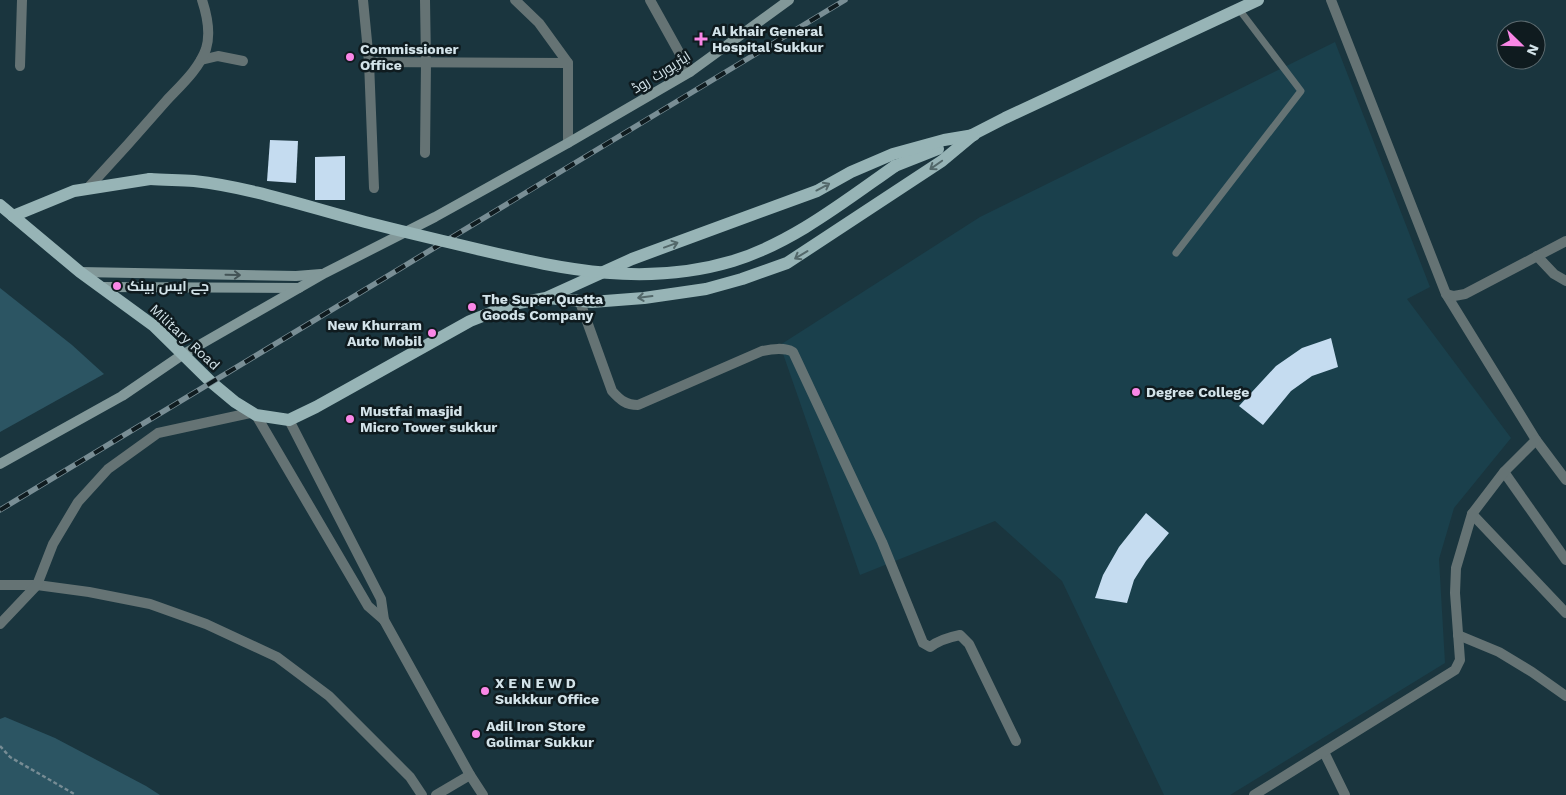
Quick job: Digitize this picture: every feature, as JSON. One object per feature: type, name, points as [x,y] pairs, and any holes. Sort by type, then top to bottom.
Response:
[{"type":"main road","name":"ایئرپورٹ روڈ","points":[[0,464],[122,396],[182,355],[324,273],[568,144],[690,72],[789,0]]},
{"type":"main road","points":[[13,216],[74,191],[88,188],[150,179],[195,181],[249,191],[373,224],[542,264],[606,274],[650,275],[684,272],[734,261],[770,246],[802,229],[895,166],[974,135],[1005,118],[1237,8],[1258,0]]},
{"type":"main road","points":[[253,414],[289,420],[316,407],[470,321],[513,304],[546,298],[632,259],[817,191],[851,172],[893,154],[944,140],[974,135]]},
{"type":"main road","points":[[546,298],[580,302],[644,298],[706,289],[742,279],[786,263],[815,246],[942,161],[974,135]]},
{"type":"main road","name":"Military Road","points":[[0,205],[80,272],[154,326],[211,382],[253,414]]},
{"type":"main road","points":[[80,272],[296,276],[324,273]]},
{"type":"main road","points":[[101,287],[300,288]]},
{"type":"street","points":[[20,66],[22,0]]},
{"type":"street","points":[[88,188],[136,136],[201,60],[207,47],[209,25],[202,0]]},
{"type":"street","points":[[363,0],[369,62],[374,188]]},
{"type":"street","points":[[425,153],[426,0]]},
{"type":"street","points":[[516,0],[539,23],[568,63],[568,144]]},
{"type":"street","points":[[650,0],[690,72]]},
{"type":"street","points":[[1331,0],[1446,294],[1536,440],[1566,480]]},
{"type":"street","points":[[201,60],[218,56],[243,61]]},
{"type":"street","points":[[369,62],[568,63]]},
{"type":"street","points":[[1446,294],[1454,296],[1466,294],[1566,241]]},
{"type":"street","points":[[1537,256],[1554,274],[1566,281]]},
{"type":"street","points":[[580,302],[612,391],[622,402],[630,405],[638,405],[762,351],[772,349],[794,352],[882,542],[923,643],[930,646],[954,636],[960,635],[964,637],[1016,741]]},
{"type":"street","points":[[0,624],[37,585],[53,544],[78,502],[108,469],[158,433],[253,414],[368,606],[384,620],[470,776],[483,795]]},
{"type":"street","points":[[289,420],[381,599],[384,620]]},
{"type":"street","points":[[1254,795],[1455,670],[1460,660],[1455,593],[1456,568],[1472,514],[1504,472],[1536,440]]},
{"type":"street","points":[[1504,472],[1566,560]]},
{"type":"street","points":[[1472,514],[1566,612]]},
{"type":"street","points":[[0,585],[37,585],[89,592],[150,604],[206,624],[277,657],[330,696],[410,777],[422,795]]},
{"type":"street","points":[[1458,634],[1499,652],[1566,696]]},
{"type":"street","points":[[1324,752],[1345,795]]},
{"type":"street","points":[[436,795],[470,776]]},
{"type":"lane","points":[[1176,253],[1301,91],[1237,8]]},
{"type":"path","points":[[0,746],[10,757],[76,795]]},
{"type":"shaded area","name":"Degree College","points":[[1335,42],[1430,287],[1407,299],[1511,438],[1454,508],[1439,559],[1445,663],[1230,795],[1164,795],[1062,581],[995,521],[860,575],[780,345],[980,217]]},
{"type":"shaded area","points":[[0,288],[72,345],[104,374],[0,432]]},
{"type":"shaded area","points":[[5,717],[55,738],[160,795],[0,795],[0,719]]},
{"type":"building","points":[[270,140],[298,141],[296,183],[267,181]]},
{"type":"building","points":[[345,156],[345,200],[315,200],[315,157]]},
{"type":"building","points":[[1331,338],[1338,367],[1312,376],[1291,391],[1263,425],[1239,406],[1276,366],[1302,348]]},
{"type":"building","points":[[1146,513],[1169,533],[1146,561],[1134,580],[1127,603],[1095,598],[1103,575],[1119,547]]},
{"type":"railway","points":[[0,510],[845,0]]},
{"type":"place","name":"Al khair General Hospital Sukkur","points":[[701,39]]},
{"type":"place","name":"Commissioner Office","points":[[350,57]]},
{"type":"place","name":"جے ایس بینک","points":[[117,286]]},
{"type":"place","name":"The Super Quetta Goods Company","points":[[472,307]]},
{"type":"place","name":"New Khurram Auto Mobil","points":[[432,333]]},
{"type":"place","name":"Degree College","points":[[1136,392]]},
{"type":"place","name":"Mustfai masjid Micro Tower sukkur","points":[[350,419]]},
{"type":"place","name":"X E N E W D Sukkkur Office","points":[[485,691]]},
{"type":"place","name":"Adil Iron Store Golimar Sukkur","points":[[476,734]]}]
